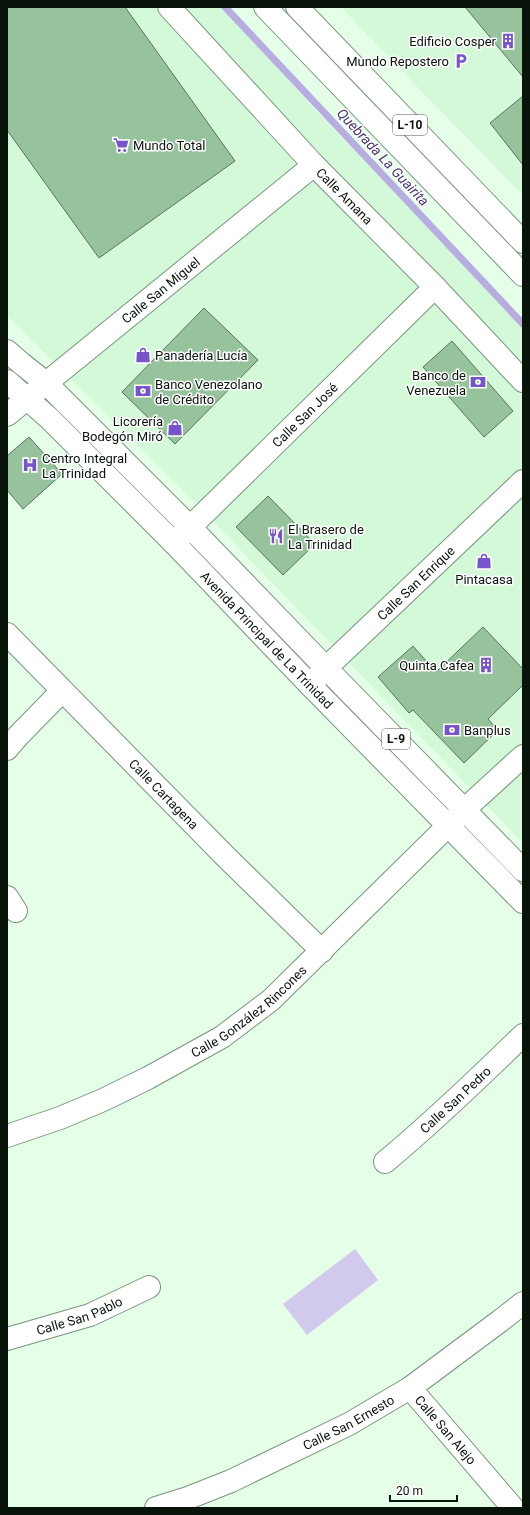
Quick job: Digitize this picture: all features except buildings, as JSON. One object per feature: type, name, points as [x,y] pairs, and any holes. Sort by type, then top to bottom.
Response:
[{"type":"street","name":"Calle Amana","points":[[169,7],[314,165],[435,287],[523,381]]},
{"type":"street","name":"L-10","points":[[265,7],[523,275]]},
{"type":"street","name":"L-10","points":[[297,7],[523,242]]},
{"type":"street","name":"Calle San Miguel","points":[[7,415],[29,399],[46,383],[314,165]]},
{"type":"street","name":"Calle San José","points":[[174,543],[435,287]]},
{"type":"street","name":"Avenida Principal de La Trinidad","points":[[7,351],[46,383],[191,528],[523,870]]},
{"type":"street","name":"Avenida Principal de La Trinidad","points":[[7,380],[29,399],[174,543],[310,686],[523,902]]},
{"type":"street","name":"Calle San Enrique","points":[[310,686],[326,668],[523,481]]},
{"type":"street","name":"Calle Cartagena","points":[[7,634],[225,856],[322,951]]},
{"type":"street","points":[[7,749],[62,691]]},
{"type":"street","name":"Calle González Rincones","points":[[7,1136],[60,1118],[104,1100],[148,1078],[222,1037],[271,1000],[465,809],[523,756]]},
{"type":"street","name":"Calle San Pedro","points":[[385,1162],[431,1124],[523,1035]]},
{"type":"street","name":"Calle San Pablo","points":[[7,1339],[90,1315],[149,1287]]},
{"type":"street","name":"Calle San Ernesto","points":[[156,1508],[188,1498],[282,1457],[349,1424],[410,1388],[523,1303]]},
{"type":"street","name":"Calle San Alejo","points":[[410,1388],[513,1508]]},
{"type":"shaded area","points":[[7,7],[224,7],[314,109],[523,321],[523,843],[175,482],[7,316]]},
{"type":"shaded area","points":[[341,7],[523,7],[523,195],[428,98]]},
{"type":"shaded area","points":[[355,1249],[378,1280],[307,1335],[283,1304]]},
{"type":"waterway","name":"Quebrada La Guairita","points":[[225,7],[523,324]]},
{"type":"place","name":"Edificio Cosper","points":[[508,41]]},
{"type":"place","name":"Mundo Repostero","points":[[461,61]]},
{"type":"place","name":"Mundo Total","points":[[121,145]]},
{"type":"place","name":"Panadería Lucía","points":[[143,355]]},
{"type":"place","name":"Banco de Venezuela","points":[[478,382]]},
{"type":"place","name":"Banco Venezolano de Crédito","points":[[143,391]]},
{"type":"place","name":"Licorería Bodegón Miró","points":[[175,428]]},
{"type":"place","name":"Centro Integral La Trinidad","points":[[30,465]]},
{"type":"place","name":"El Brasero de La Trinidad","points":[[276,536]]},
{"type":"place","name":"Pintacasa","points":[[484,561]]},
{"type":"place","name":"Quinta Cafea","points":[[486,665]]},
{"type":"place","name":"Banplus","points":[[452,730]]}]
